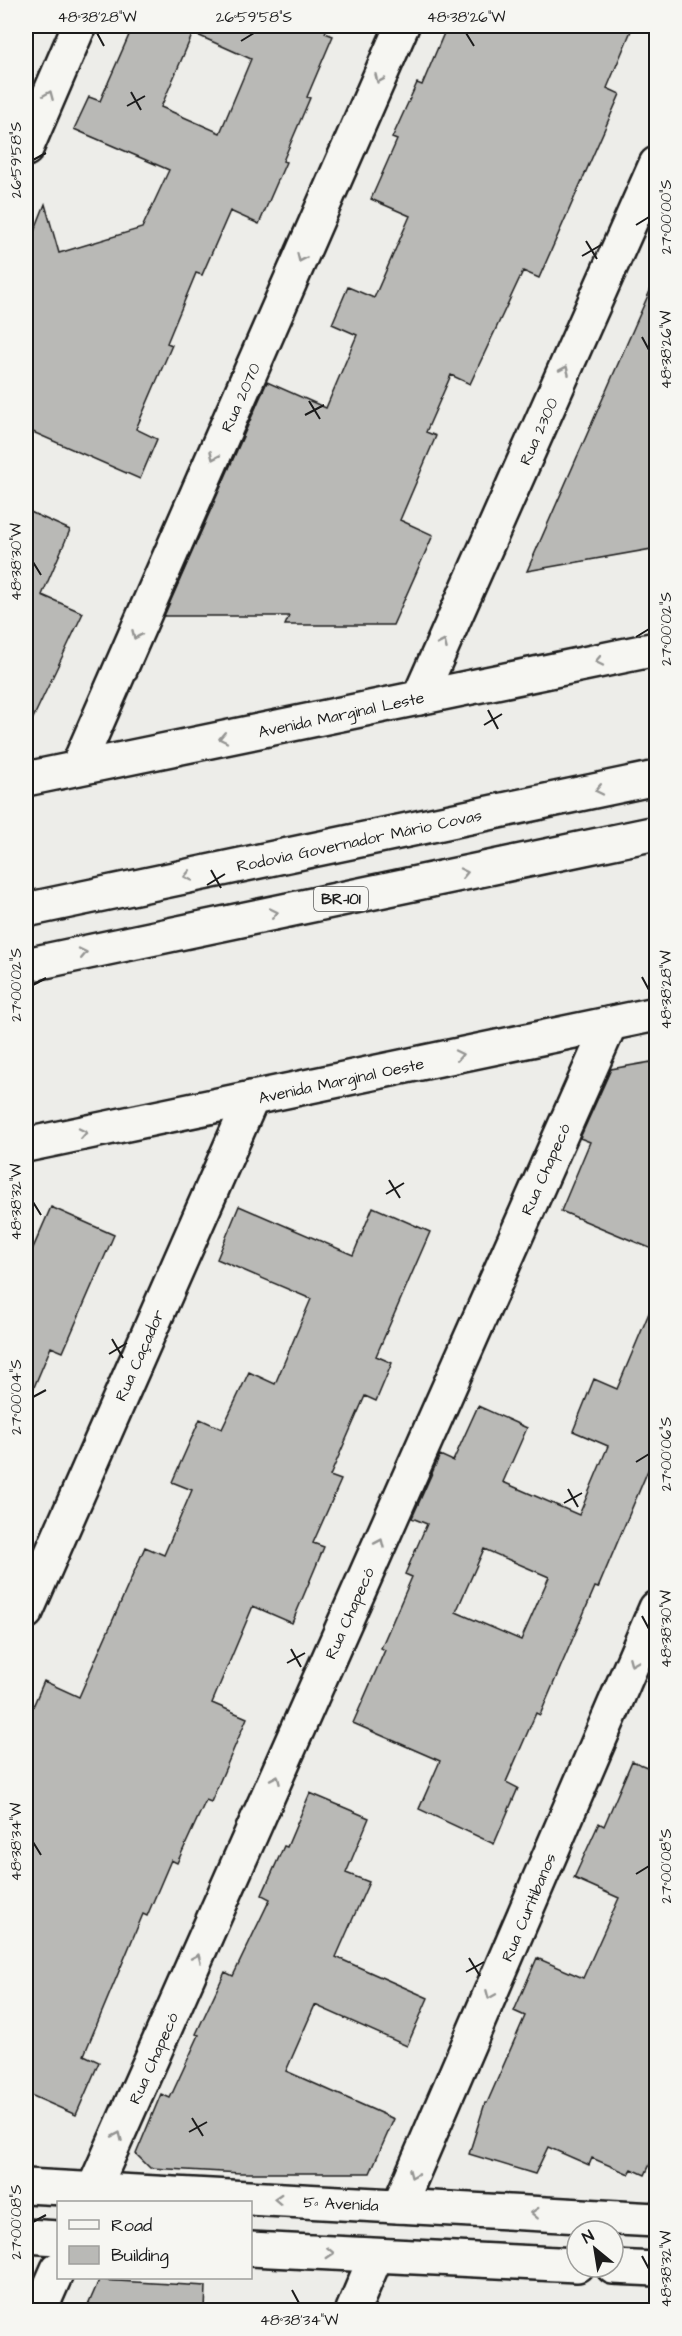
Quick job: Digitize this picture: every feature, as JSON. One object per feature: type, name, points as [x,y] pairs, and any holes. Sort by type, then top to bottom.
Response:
[{"type":"main road","points":[[26,149],[79,26]]},
{"type":"main road","name":"Rua 2070","points":[[77,768],[402,26]]},
{"type":"main road","name":"Rua 2300","points":[[419,698],[657,164]]},
{"type":"main road","name":"Avenida Marginal Leste","points":[[26,779],[657,649]]},
{"type":"main road","name":"Rodovia Governador Mário Covas","points":[[26,910],[657,778]]},
{"type":"main road","name":"BR-101","points":[[26,965],[657,833]]},
{"type":"main road","name":"Avenida Marginal Oeste","points":[[26,1145],[657,1014]]},
{"type":"main road","name":"Rua Chapecó","points":[[91,2196],[610,1024]]},
{"type":"main road","name":"Rua Caçador","points":[[26,1612],[252,1098]]},
{"type":"main road","name":"Rua Curitibanos","points":[[399,2206],[657,1608]]},
{"type":"main road","name":"5ª Avenida","points":[[26,2186],[91,2196],[245,2201]]},
{"type":"main road","name":"5ª Avenida","points":[[252,2201],[399,2206],[657,2220]]},
{"type":"main road","points":[[26,2236],[57,2238]]},
{"type":"main road","points":[[252,2249],[565,2264]]},
{"type":"main road","points":[[353,2310],[376,2256]]},
{"type":"main road","points":[[625,2268],[657,2269]]},
{"type":"main road","points":[[40,2310],[57,2271]]},
{"type":"building","points":[[133,26],[328,26],[325,33],[333,36],[283,161],[286,162],[259,224],[230,211],[202,275],[196,273],[167,343],[172,345],[136,429],[157,439],[140,479],[26,429],[26,252],[45,204],[59,253],[142,228],[169,170],[74,129],[89,97],[100,101]],"holes":[[[193,33],[251,59],[220,133],[161,107]]]},
{"type":"building","points":[[447,26],[633,26],[607,88],[620,94],[539,278],[523,271],[470,384],[451,375],[426,432],[436,436],[400,520],[433,535],[393,625],[285,625],[289,616],[164,616],[267,382],[326,408],[357,335],[332,324],[348,287],[374,298],[410,216],[371,199],[397,140],[392,138],[417,83],[422,85]]},
{"type":"building","points":[[657,275],[657,548],[527,571]]},
{"type":"building","points":[[26,510],[70,530],[42,595],[83,613],[26,733]]},
{"type":"building","points":[[657,1061],[657,1251],[561,1211],[590,1142],[580,1138],[611,1069]]},
{"type":"building","points":[[239,1206],[353,1255],[373,1207],[430,1232],[376,1356],[392,1363],[376,1401],[365,1396],[330,1476],[341,1480],[313,1543],[324,1547],[292,1623],[253,1606],[212,1703],[247,1718],[211,1802],[206,1800],[177,1863],[171,1860],[147,1916],[143,1914],[84,2055],[99,2062],[76,2115],[26,2093],[26,1723],[44,1681],[79,1697],[145,1547],[164,1555],[192,1490],[172,1482],[200,1419],[222,1429],[249,1372],[275,1384],[311,1299],[217,1259]]},
{"type":"building","points":[[51,1207],[114,1235],[63,1352],[51,1347],[26,1406],[26,1264]]},
{"type":"building","points":[[657,1294],[657,1449],[598,1588],[595,1587],[540,1715],[536,1713],[506,1782],[518,1788],[494,1844],[419,1809],[440,1761],[353,1723],[385,1650],[381,1648],[412,1577],[405,1574],[427,1524],[412,1518],[440,1455],[453,1461],[478,1406],[527,1428],[503,1482],[579,1515],[608,1446],[573,1431],[594,1379],[617,1389]],"holes":[[[484,1549],[549,1577],[521,1640],[456,1612]]]},
{"type":"building","points":[[632,1761],[657,1771],[657,2149],[645,2175],[632,2169],[629,2174],[592,2158],[589,2165],[548,2147],[535,2174],[469,2154],[485,2103],[487,2103],[525,2016],[514,2011],[537,1958],[583,1978],[619,1898],[574,1878],[599,1823],[604,1826]]},
{"type":"building","points":[[310,1793],[369,1818],[346,1873],[369,1882],[336,1957],[428,1998],[407,2046],[315,2005],[286,2071],[394,2119],[370,2173],[241,2173],[150,2168],[136,2154],[161,2094],[170,2098],[225,1972],[233,1976],[270,1899],[262,1895],[284,1846],[287,1847]]},
{"type":"building","points":[[99,2280],[206,2286],[205,2310],[86,2310]]}]
